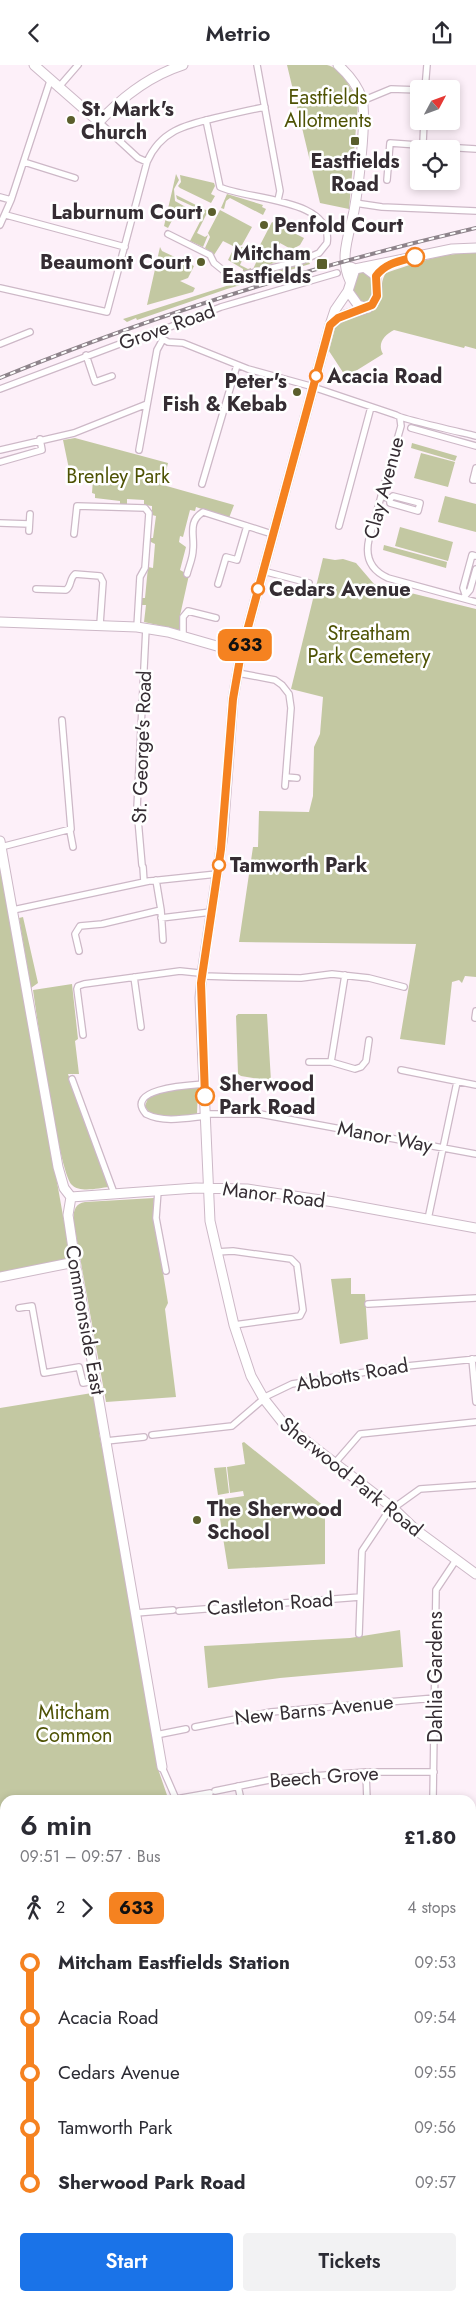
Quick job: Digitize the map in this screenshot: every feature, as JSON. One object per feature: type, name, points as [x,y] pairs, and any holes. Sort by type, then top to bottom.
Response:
[{"type":"street","points":[[34,65],[138,158],[147,162]]},
{"type":"street","points":[[58,88],[78,65]]},
{"type":"street","points":[[99,122],[131,92],[170,67],[183,65]]},
{"type":"street","points":[[257,65],[280,191],[278,200]]},
{"type":"street","points":[[338,65],[353,82],[362,101],[360,162],[355,203],[344,247],[353,264],[376,276]]},
{"type":"street","points":[[426,80],[427,65]]},
{"type":"street","points":[[0,225],[6,215],[50,81]]},
{"type":"street","points":[[362,101],[391,89],[410,90]]},
{"type":"street","points":[[0,288],[108,312],[147,162],[155,146],[168,133],[184,125],[265,107]]},
{"type":"street","points":[[168,234],[210,255],[214,263],[224,271],[239,275],[289,265],[321,251],[328,240],[327,231],[322,220],[317,215],[278,200],[224,189],[218,183],[206,120]]},
{"type":"street","points":[[387,179],[390,143],[410,143]]},
{"type":"street","points":[[460,148],[476,149]]},
{"type":"street","points":[[24,162],[75,178]]},
{"type":"street","points":[[0,197],[11,200]]},
{"type":"street","points":[[355,203],[382,207],[476,211]]},
{"type":"street","points":[[6,215],[124,247]]},
{"type":"street","points":[[368,308],[358,305],[349,286],[345,268],[353,264],[393,262],[447,250],[476,248]]},
{"type":"street","points":[[376,276],[393,262]]},
{"type":"street","name":"Grove Road","points":[[0,389],[86,355],[149,333],[159,332],[221,307],[336,273]]},
{"type":"street","points":[[330,325],[343,316],[368,308],[374,303],[377,296],[376,276]]},
{"type":"street","name":"Sherwood Park Road","points":[[349,286],[334,310],[241,653],[233,699],[224,829],[200,998],[206,1115],[207,1188],[210,1221],[216,1252],[245,1363],[264,1399],[287,1427],[393,1508],[416,1530],[476,1574]]},
{"type":"street","points":[[0,343],[30,332]]},
{"type":"street","points":[[159,332],[163,339],[168,342],[186,344],[237,365],[313,388],[396,415],[400,418],[417,420],[476,436]]},
{"type":"street","points":[[139,450],[157,350],[163,339]]},
{"type":"street","points":[[86,355],[95,382],[112,376]]},
{"type":"street","points":[[202,484],[237,365]]},
{"type":"street","points":[[0,450],[40,439],[79,432],[147,404]]},
{"type":"street","points":[[339,526],[371,407]]},
{"type":"street","name":"Clay Avenue","points":[[400,418],[401,426],[367,549],[369,559],[375,569],[388,578],[466,594],[476,602]]},
{"type":"street","points":[[411,428],[476,446]]},
{"type":"street","points":[[0,462],[42,450],[40,439]]},
{"type":"street","points":[[476,468],[473,479],[476,480]]},
{"type":"street","points":[[381,496],[390,499],[393,496],[420,503],[418,511],[390,503],[390,499]]},
{"type":"street","name":"St. George's Road","points":[[74,534],[77,506],[145,508],[148,513],[145,568],[140,577],[138,807],[142,866],[161,910],[160,918],[163,940]]},
{"type":"street","points":[[0,523],[29,527],[30,513]]},
{"type":"street","points":[[186,574],[194,549],[191,535],[197,516],[203,513],[272,534]]},
{"type":"street","points":[[218,584],[226,557],[237,560],[247,527]]},
{"type":"street","points":[[466,594],[463,588],[472,555],[476,556]]},
{"type":"street","points":[[466,594],[476,569]]},
{"type":"street","points":[[263,571],[309,583]]},
{"type":"street","points":[[36,589],[66,590],[70,587],[71,578],[75,574],[100,577],[103,582],[100,624]]},
{"type":"street","points":[[182,636],[183,617],[186,612],[191,611],[216,618]]},
{"type":"street","points":[[0,622],[100,624],[141,627],[182,636],[241,653]]},
{"type":"street","points":[[238,673],[275,681],[282,685],[289,694],[291,708],[285,786]]},
{"type":"street","points":[[62,721],[72,847]]},
{"type":"street","points":[[286,777],[297,778]]},
{"type":"street","points":[[1,844],[70,831]]},
{"type":"street","name":"Commonside East","points":[[1,844],[58,1167],[64,1188],[70,1197],[68,1215],[75,1262],[156,1735],[162,1767],[174,1795]]},
{"type":"street","points":[[12,910],[150,881],[217,874]]},
{"type":"street","points":[[79,951],[75,933],[80,926],[102,924],[161,910]]},
{"type":"street","points":[[160,918],[211,912]]},
{"type":"street","points":[[83,1035],[77,992],[78,986],[134,977],[180,971],[213,977],[294,978],[323,974],[369,978],[404,987]]},
{"type":"street","points":[[331,1063],[345,975]]},
{"type":"street","points":[[134,977],[141,1027]]},
{"type":"street","points":[[475,1018],[476,1011]]},
{"type":"street","points":[[309,1062],[331,1063],[355,1069],[361,1067],[366,1061],[369,1040]]},
{"type":"street","points":[[400,1070],[476,1085]]},
{"type":"street","points":[[72,1079],[114,1193]]},
{"type":"street","points":[[428,1219],[457,1081]]},
{"type":"street","name":"Manor Way","points":[[204,1083],[166,1088],[147,1095],[143,1099],[142,1105],[146,1114],[159,1118],[172,1119],[206,1115],[260,1114],[476,1154]]},
{"type":"street","name":"Manor Road","points":[[70,1197],[207,1188],[254,1189],[476,1228]]},
{"type":"street","points":[[158,1191],[156,1219],[166,1271]]},
{"type":"street","points":[[216,1252],[233,1251],[291,1259],[298,1265],[303,1310],[300,1317],[234,1325]]},
{"type":"street","points":[[0,1277],[75,1262]]},
{"type":"street","points":[[368,1305],[476,1298]]},
{"type":"street","points":[[19,1308],[32,1305],[44,1373],[79,1367],[83,1383],[95,1381]]},
{"type":"street","points":[[474,1359],[476,1403]]},
{"type":"street","name":"Abbotts Road","points":[[152,1435],[232,1426],[264,1399],[287,1386],[298,1383],[397,1367],[474,1359]]},
{"type":"street","points":[[334,1464],[360,1434],[476,1422]]},
{"type":"street","points":[[106,1441],[144,1437]]},
{"type":"street","points":[[359,1635],[363,1549],[393,1508],[420,1489],[476,1485]]},
{"type":"street","name":"Dahlia Gardens","points":[[433,1795],[436,1590],[456,1560]]},
{"type":"street","name":"Castleton Road","points":[[136,1613],[360,1597]]},
{"type":"street","name":"New Barns Avenue","points":[[195,1727],[271,1712],[435,1697]]},
{"type":"street","points":[[156,1735],[186,1729]]},
{"type":"street","points":[[366,1772],[366,1795]]},
{"type":"street","name":"Beech Grove","points":[[197,1795],[274,1779],[366,1772],[434,1772]]},
{"type":"street","points":[[238,1786],[241,1795]]},
{"type":"green space","name":"Eastfields Allotments","points":[[287,65],[327,65],[332,67],[347,81],[354,94],[358,105],[349,209],[320,203]]},
{"type":"green space","points":[[176,174],[179,180],[174,189],[175,201],[191,210],[187,218],[177,211],[168,228],[164,226]]},
{"type":"green space","points":[[180,175],[214,183],[215,186],[211,194],[215,196],[211,203],[180,188],[178,186],[181,182]]},
{"type":"green space","points":[[227,194],[263,205],[262,207],[266,209],[263,215],[230,198],[226,201],[224,209],[221,208]]},
{"type":"green space","points":[[176,195],[208,211],[197,233],[205,237],[208,235],[203,247],[190,241],[205,212],[177,199]]},
{"type":"green space","points":[[220,210],[252,227],[242,245],[235,247],[223,241],[214,255],[205,248],[210,237],[208,233]]},
{"type":"green space","points":[[272,222],[304,238],[300,245],[289,251],[289,248],[280,243],[274,255],[281,259],[283,257],[285,260],[253,269],[262,250],[260,245]]},
{"type":"green space","points":[[160,247],[162,251],[194,266],[188,278],[180,281],[195,288],[193,292],[147,305]]},
{"type":"green space","points":[[242,247],[257,255],[255,259],[246,252],[240,265],[248,269],[251,268],[251,270],[243,272],[243,269],[228,260],[233,250]]},
{"type":"green space","points":[[476,253],[476,349],[465,346],[464,348],[394,330],[382,340],[381,350],[383,354],[346,377],[329,351],[336,324],[343,318],[375,310],[380,301],[382,282],[386,273],[442,256]]},
{"type":"green space","points":[[308,260],[310,264],[227,289],[137,320],[136,318],[127,322],[123,319]]},
{"type":"green space","points":[[362,271],[372,276],[373,298],[365,305],[352,294],[357,274]]},
{"type":"green space","name":"Brenley Park","points":[[75,438],[168,463],[163,485],[234,505],[229,518],[196,507],[195,511],[190,510],[183,537],[180,536],[179,542],[186,547],[180,570],[189,575],[179,620],[180,630],[144,622],[146,605],[141,605],[141,598],[145,598],[148,567],[153,568],[155,544],[151,542],[156,516],[152,515],[152,506],[144,505],[144,500],[127,499],[127,505],[120,506],[120,501],[95,498],[95,494],[92,493],[93,479],[77,475],[69,469],[63,440]]},
{"type":"green space","points":[[412,443],[457,456],[455,461],[411,448]]},
{"type":"green space","points":[[421,453],[455,462],[448,487],[414,478]]},
{"type":"green space","points":[[445,496],[476,504],[476,532],[438,522]]},
{"type":"green space","points":[[400,527],[453,542],[448,561],[395,546]]},
{"type":"green space","points":[[384,545],[447,562],[446,568],[383,550]]},
{"type":"green space","name":"Streatham Park Cemetery","points":[[323,558],[343,559],[356,563],[374,584],[476,609],[476,977],[465,976],[462,983],[459,980],[452,982],[445,1045],[400,1039],[416,944],[239,942],[253,847],[258,847],[259,811],[309,812],[313,796],[314,747],[320,734],[323,697],[291,689]]},
{"type":"green space","points":[[0,862],[70,1255],[67,1260],[0,1274]]},
{"type":"green space","points":[[23,917],[38,983],[31,988],[19,918]]},
{"type":"green space","points":[[72,984],[78,1039],[75,1041],[79,1074],[68,1074],[109,1187],[80,1189],[72,1185],[61,1153],[49,1093],[33,990]]},
{"type":"green space","points":[[238,1014],[267,1014],[271,1081],[238,1074],[236,1016]]},
{"type":"green space","points":[[198,1088],[197,1114],[160,1116],[148,1111],[145,1106],[148,1098],[168,1089]]},
{"type":"green space","points":[[154,1198],[153,1211],[168,1303],[165,1309],[176,1397],[106,1402],[74,1224],[74,1213],[78,1205],[85,1202]]},
{"type":"green space","points":[[351,1278],[351,1294],[365,1294],[368,1339],[340,1344],[331,1279]]},
{"type":"green space","name":"Mitcham Common","points":[[92,1393],[102,1433],[99,1433],[103,1447],[157,1766],[167,1795],[0,1795],[0,1408]]},
{"type":"green space","points":[[244,1442],[325,1507],[325,1564],[228,1569],[217,1500],[244,1496],[243,1491],[230,1493],[227,1467],[245,1464],[242,1443]]},
{"type":"green space","points":[[226,1467],[229,1493],[218,1495],[214,1468]]},
{"type":"green space","points":[[400,1630],[403,1667],[280,1678],[208,1688],[204,1646],[350,1638]]},
{"type":"railway","points":[[0,378],[117,333],[235,293],[355,258],[476,228]]},
{"type":"bus line","name":"633","points":[[205,1096],[200,998],[201,983],[224,829],[233,699],[241,653],[330,325],[338,318],[372,305],[377,296],[376,276],[379,271],[393,262],[415,257]]},
{"type":"place","name":"St. Mark's Church","points":[[71,120]]},
{"type":"place","name":"Eastfields Road","points":[[355,141]]},
{"type":"place","name":"Laburnum Court","points":[[212,212]]},
{"type":"place","name":"Penfold Court","points":[[264,225]]},
{"type":"place","name":"Beaumont Court","points":[[201,262]]},
{"type":"place","name":"Mitcham Eastfields","points":[[322,264]]},
{"type":"place","name":"Acacia Road","points":[[316,376]]},
{"type":"place","name":"Peter's Fish & Kebab","points":[[297,392]]},
{"type":"place","name":"Cedars Avenue","points":[[258,589]]},
{"type":"place","name":"Tamworth Park","points":[[219,865]]},
{"type":"place","name":"Sherwood Park Road","points":[[205,1096]]},
{"type":"place","name":"The Sherwood School","points":[[197,1520]]}]
